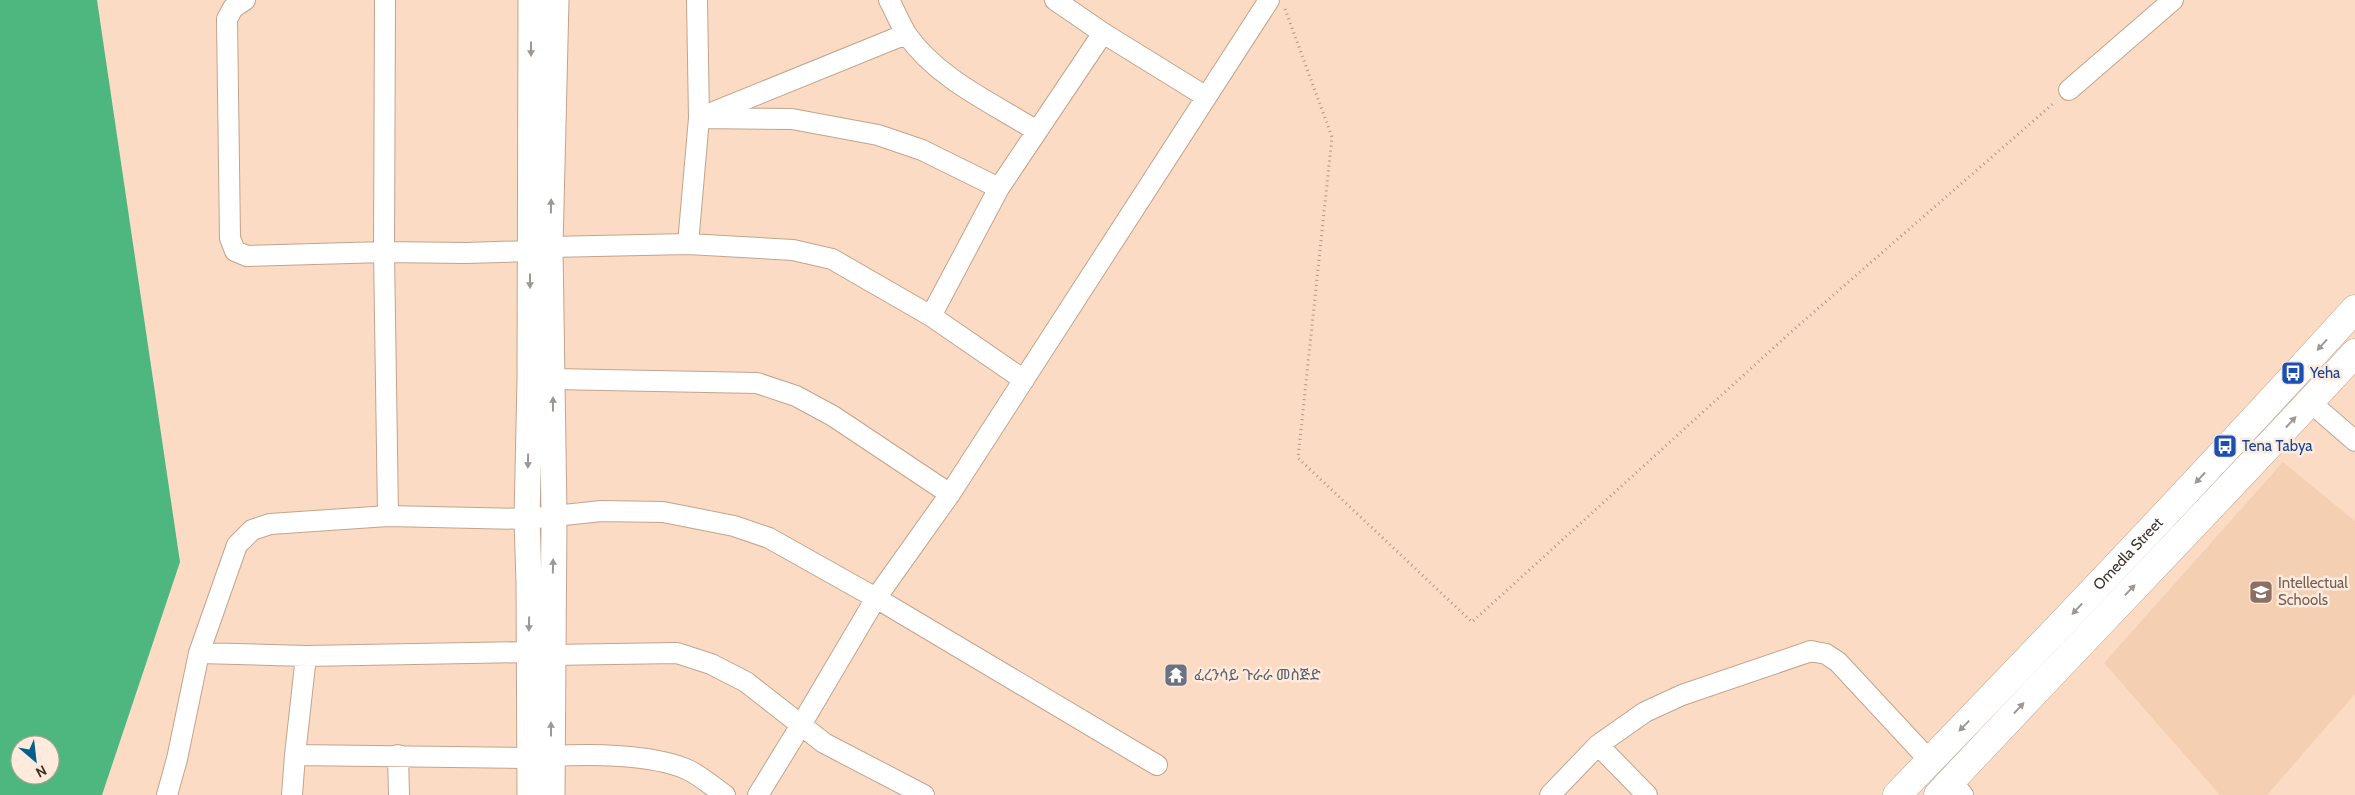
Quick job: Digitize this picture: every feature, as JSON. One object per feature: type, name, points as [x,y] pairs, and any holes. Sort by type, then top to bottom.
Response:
[{"type":"main road","name":"Omedla Street","points":[[1897,795],[2075,612],[2355,309]]},
{"type":"main road","name":"Omedla Street","points":[[1951,790],[2093,629],[2250,466],[2355,353]]},
{"type":"main road","points":[[2228,448],[2250,466]]},
{"type":"street","points":[[245,0],[234,8],[227,19],[230,238],[235,251],[246,256],[384,252],[466,254],[540,249],[688,244],[793,250],[832,259],[931,316],[1024,380]]},
{"type":"street","points":[[386,0],[384,252],[388,516]]},
{"type":"street","points":[[531,0],[540,249],[553,378],[554,515],[540,654]]},
{"type":"street","points":[[530,795],[540,757],[540,654],[527,519],[530,379],[556,0]]},
{"type":"street","points":[[688,244],[699,118],[697,0]]},
{"type":"street","points":[[889,0],[906,34],[933,64],[966,88],[1037,131]]},
{"type":"street","points":[[1054,0],[1103,33],[1205,96]]},
{"type":"street","points":[[758,795],[876,598],[950,494],[1205,96],[1269,0]]},
{"type":"street","points":[[2069,90],[2173,0]]},
{"type":"street","points":[[931,316],[999,188],[1103,33]]},
{"type":"street","points":[[699,118],[906,34]]},
{"type":"street","points":[[699,118],[792,119],[878,135],[922,150],[999,188]]},
{"type":"street","points":[[553,378],[757,383],[796,396],[834,416],[950,494]]},
{"type":"street","points":[[2310,402],[2355,441]]},
{"type":"street","points":[[166,795],[177,759],[199,653],[237,545],[252,530],[270,524],[388,516],[527,519],[601,511],[663,512],[734,526],[769,538],[876,598],[1157,765]]},
{"type":"street","points":[[1550,795],[1598,745],[1645,712],[1682,695],[1811,651],[1826,654],[1838,662],[1930,761]]},
{"type":"street","points":[[199,653],[306,656],[677,653],[710,664],[746,682],[824,743],[919,794]]},
{"type":"street","points":[[292,795],[306,656]]},
{"type":"street","points":[[1598,745],[1647,795]]},
{"type":"street","points":[[295,754],[540,757],[578,755],[663,762],[688,769],[725,795]]},
{"type":"street","points":[[398,755],[399,795]]},
{"type":"street","points":[[540,757],[552,795]]},
{"type":"path","points":[[1282,0],[1332,137],[1298,458],[1472,622],[1791,332],[2069,90]]},
{"type":"shaded area","name":"Intellectual Schools","points":[[2283,462],[2355,521],[2355,694],[2267,795],[2220,795],[2104,663]]},
{"type":"green space","points":[[0,0],[97,0],[180,562],[102,795],[0,795]]},
{"type":"place","name":"Yeha","points":[[2293,373]]},
{"type":"place","name":"Tena Tabya","points":[[2225,446]]},
{"type":"place","name":"Intellectual Schools","points":[[2261,592]]},
{"type":"place","name":"ፈረንሳይ ጉራራ መስጅድ","points":[[1176,675]]}]
